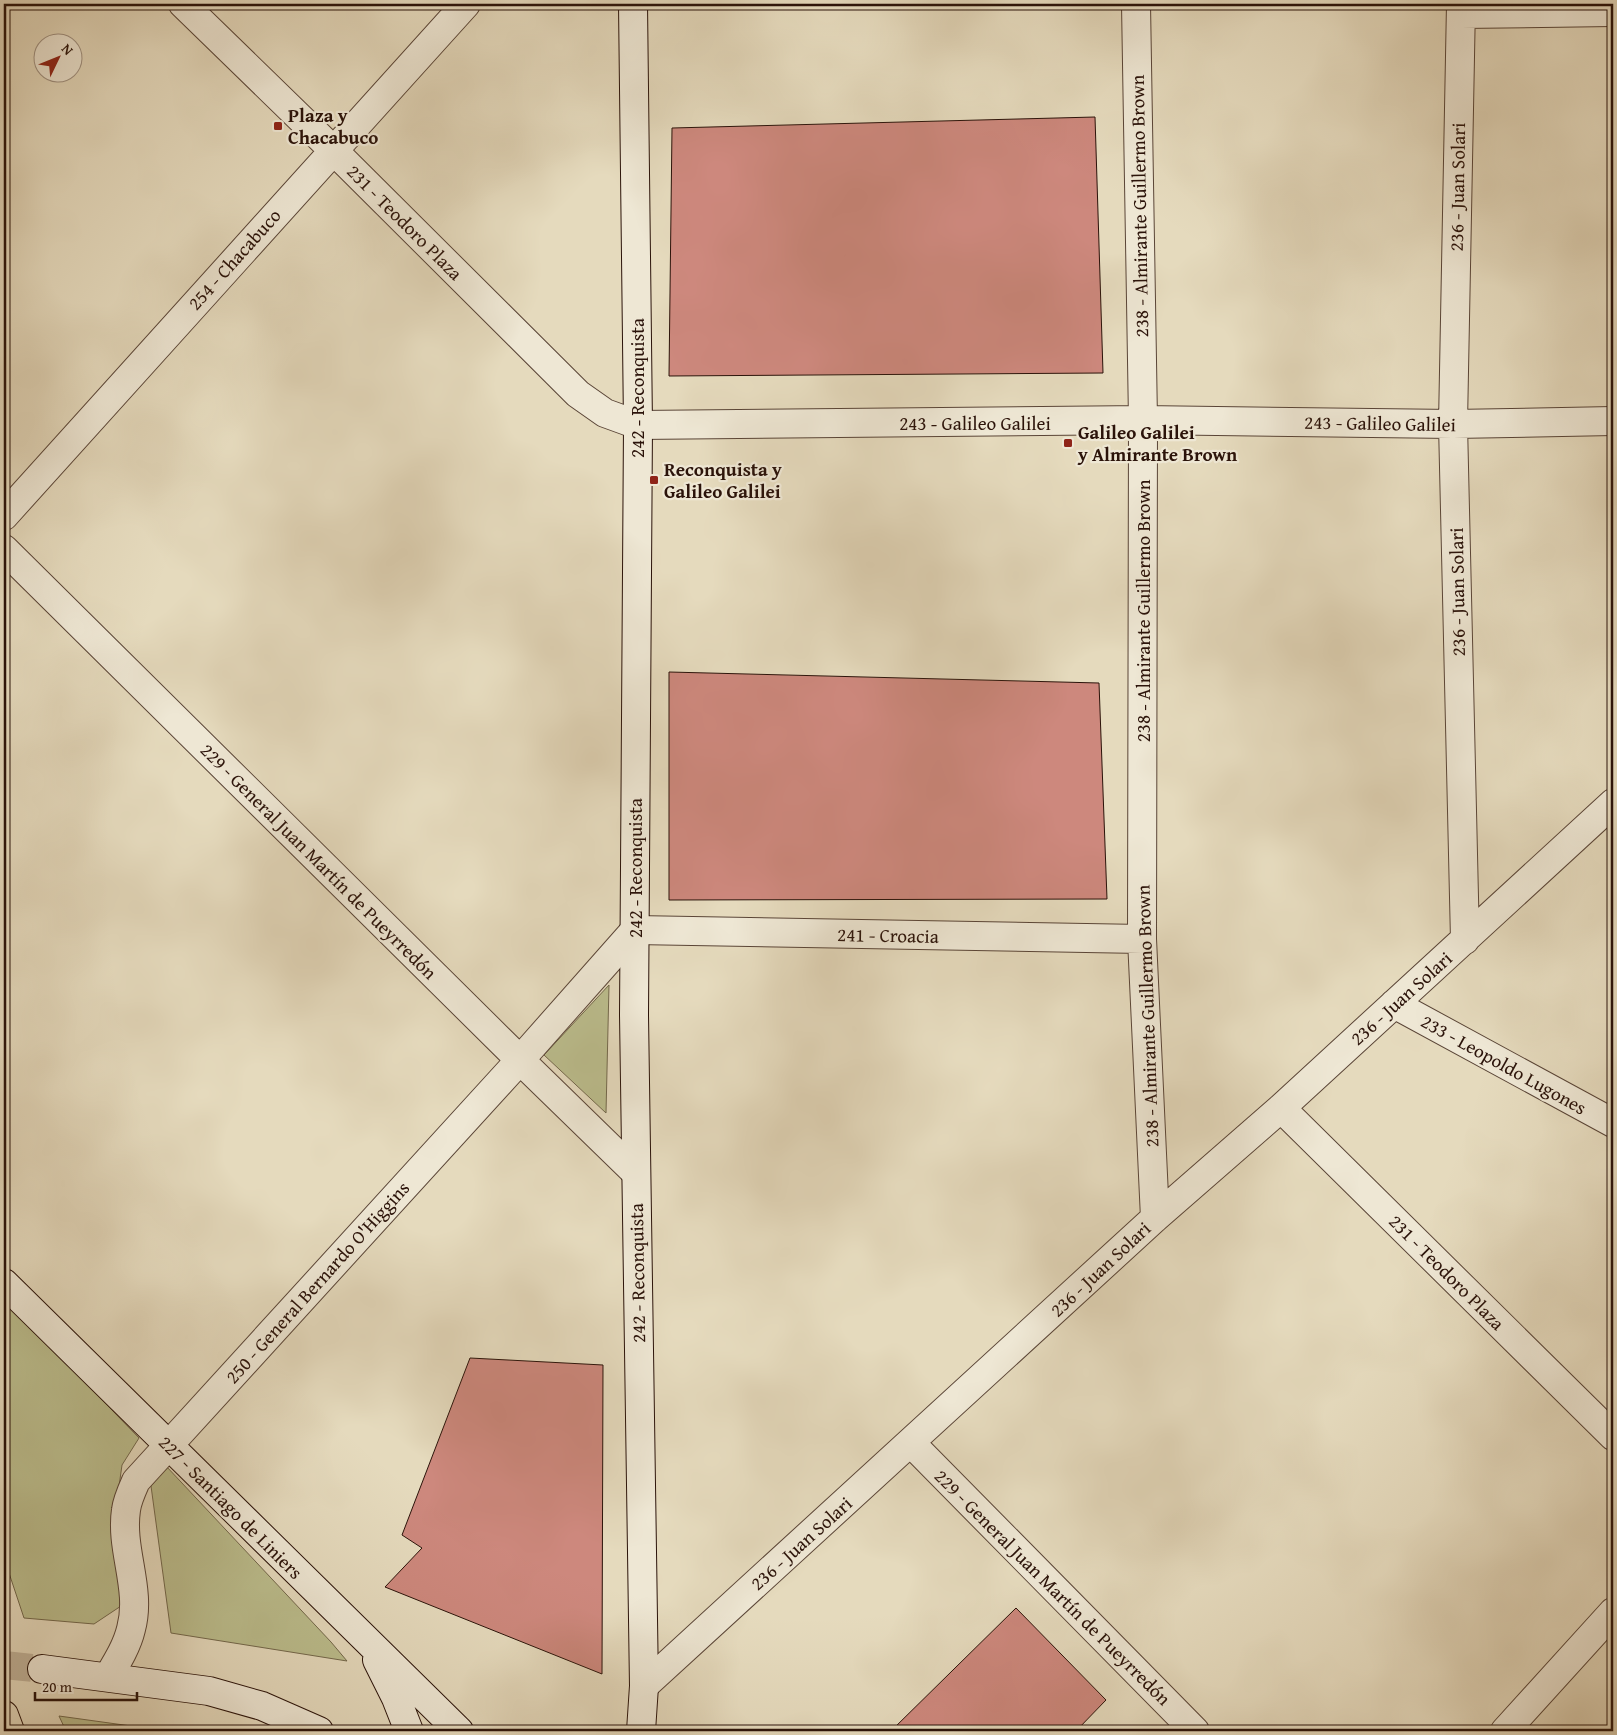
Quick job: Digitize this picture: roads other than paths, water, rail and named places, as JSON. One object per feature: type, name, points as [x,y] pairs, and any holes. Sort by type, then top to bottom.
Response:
[{"type":"highway","points":[[4,1715],[10,1731]]},
{"type":"street","name":"231 - Teodoro Plaza","points":[[183,4],[578,394],[605,413],[638,425]]},
{"type":"street","name":"254 - Chacabuco","points":[[4,516],[466,4]]},
{"type":"street","name":"242 - Reconquista","points":[[633,4],[638,425],[635,1172],[644,1686],[641,1731]]},
{"type":"street","name":"238 - Almirante Guillermo Brown","points":[[1136,4],[1143,420],[1142,939],[1155,1218]]},
{"type":"street","points":[[1461,9],[1613,12]]},
{"type":"street","name":"236 - Juan Solari","points":[[644,1686],[1155,1218],[1281,1108],[1465,940],[1453,424],[1461,9]]},
{"type":"street","name":"243 - Galileo Galilei","points":[[638,425],[1143,420],[1453,424],[1613,421]]},
{"type":"street","name":"229 - General Juan Martín de Pueyrredón","points":[[4,550],[635,1172]]},
{"type":"street","points":[[1465,940],[1613,803]]},
{"type":"street","name":"241 - Croacia","points":[[635,930],[1142,939]]},
{"type":"street","name":"250 - General Bernardo O'Higgins","points":[[108,1677],[122,1652],[132,1628],[134,1596],[125,1537],[126,1509],[136,1481],[520,1060],[635,930]]},
{"type":"street","name":"233 - Leopoldo Lugones","points":[[1394,1004],[1613,1123]]},
{"type":"street","name":"231 - Teodoro Plaza","points":[[1281,1108],[1613,1436]]},
{"type":"street","name":"227 - Santiago de Liniers","points":[[4,1283],[459,1731]]},
{"type":"street","name":"229 - General Juan Martín de Pueyrredón","points":[[910,1443],[1195,1731]]},
{"type":"street","points":[[1506,1731],[1613,1612]]},
{"type":"street","points":[[366,1638],[396,1698],[409,1731]]},
{"type":"street","points":[[42,1669],[209,1691],[262,1706],[319,1731]]},
{"type":"tunnel","points":[[4,1665],[42,1669]]},
{"type":"place","name":"Plaza y Chacabuco","points":[[278,126]]},
{"type":"place","name":"Galileo Galilei y Almirante Brown","points":[[1068,443]]},
{"type":"place","name":"Reconquista y Galileo Galilei","points":[[654,480]]}]
